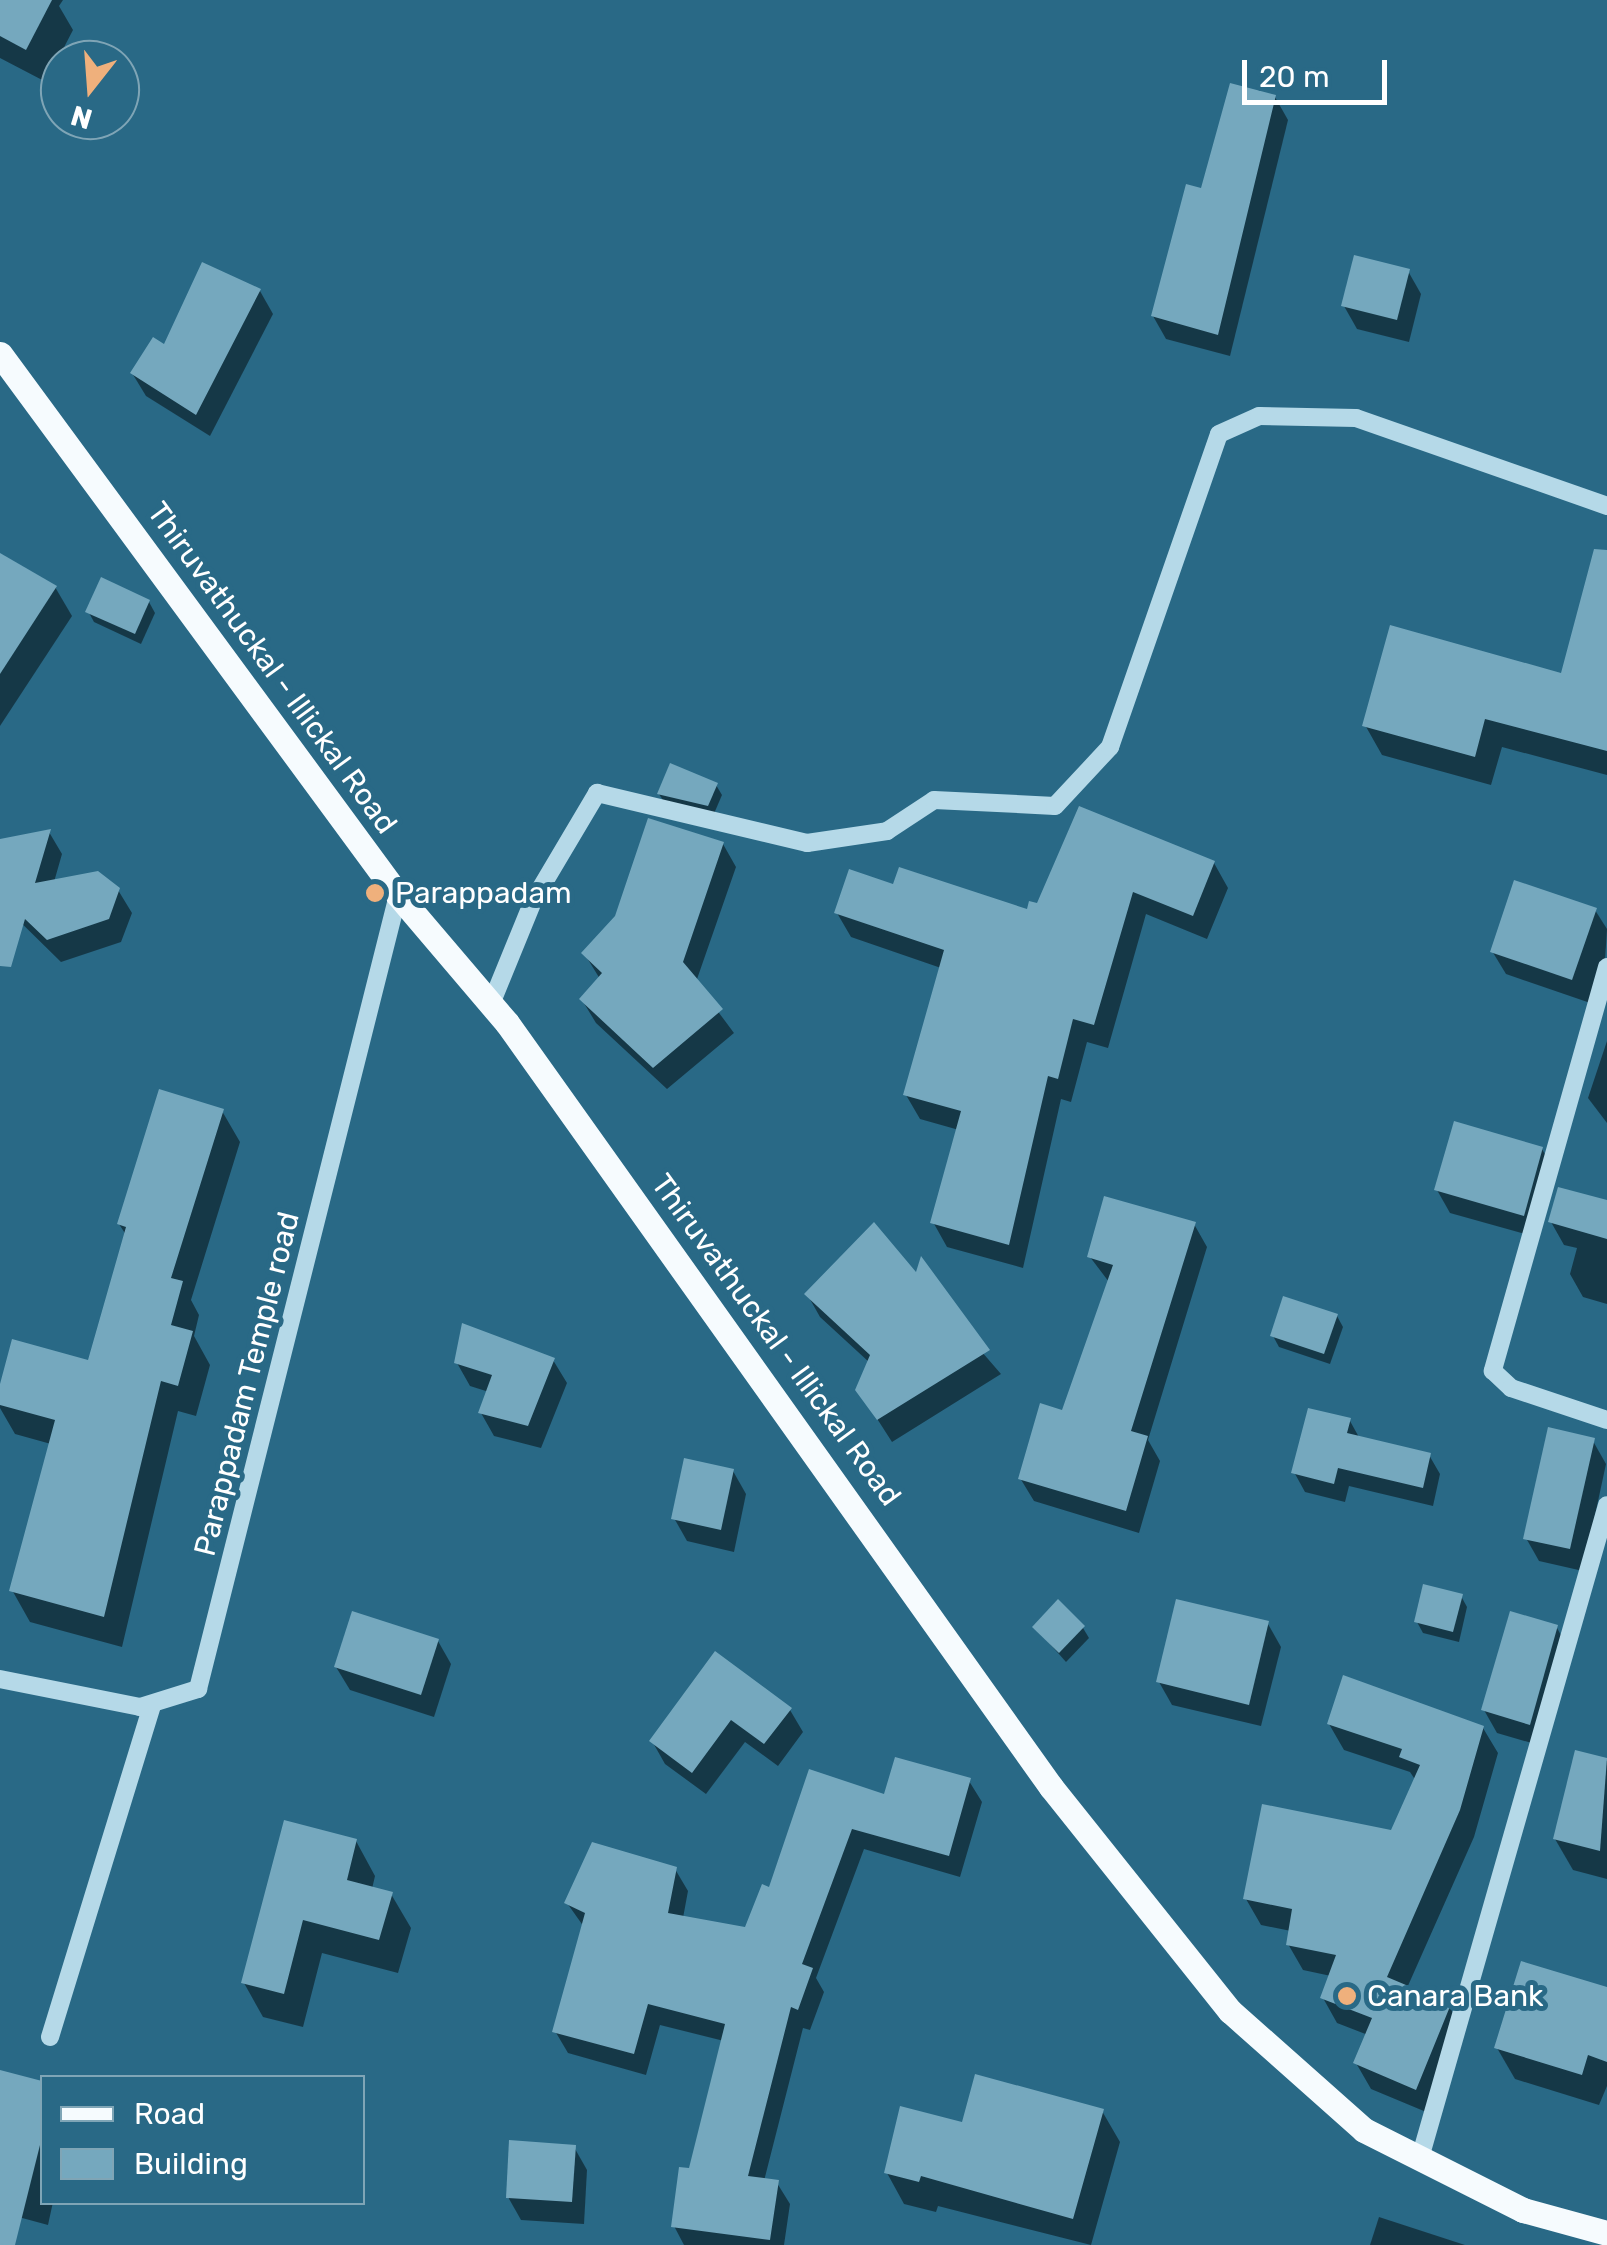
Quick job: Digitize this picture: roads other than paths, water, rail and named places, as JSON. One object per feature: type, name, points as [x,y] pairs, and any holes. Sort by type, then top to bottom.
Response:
[{"type":"main road","name":"Thiruvathuckal - Illickal Road","points":[[0,354],[398,894],[491,1004],[799,1426],[1051,1787],[1230,2012],[1364,2130],[1523,2210],[1607,2232]]},
{"type":"street","points":[[491,1004],[533,901],[598,794],[807,843],[887,831],[934,800],[1056,806],[1110,747],[1219,434],[1259,416],[1356,418],[1607,506]]},
{"type":"street","name":"Parappadam Temple road","points":[[152,1705],[198,1689],[398,894]]},
{"type":"street","points":[[1607,967],[1493,1370],[1512,1388],[1607,1420]]},
{"type":"street","points":[[1420,2158],[1607,1504]]},
{"type":"street","points":[[0,1679],[152,1705],[50,2037]]},
{"type":"place","name":"Parappadam","points":[[375,893]]},
{"type":"place","name":"Canara Bank","points":[[1347,1996]]}]
